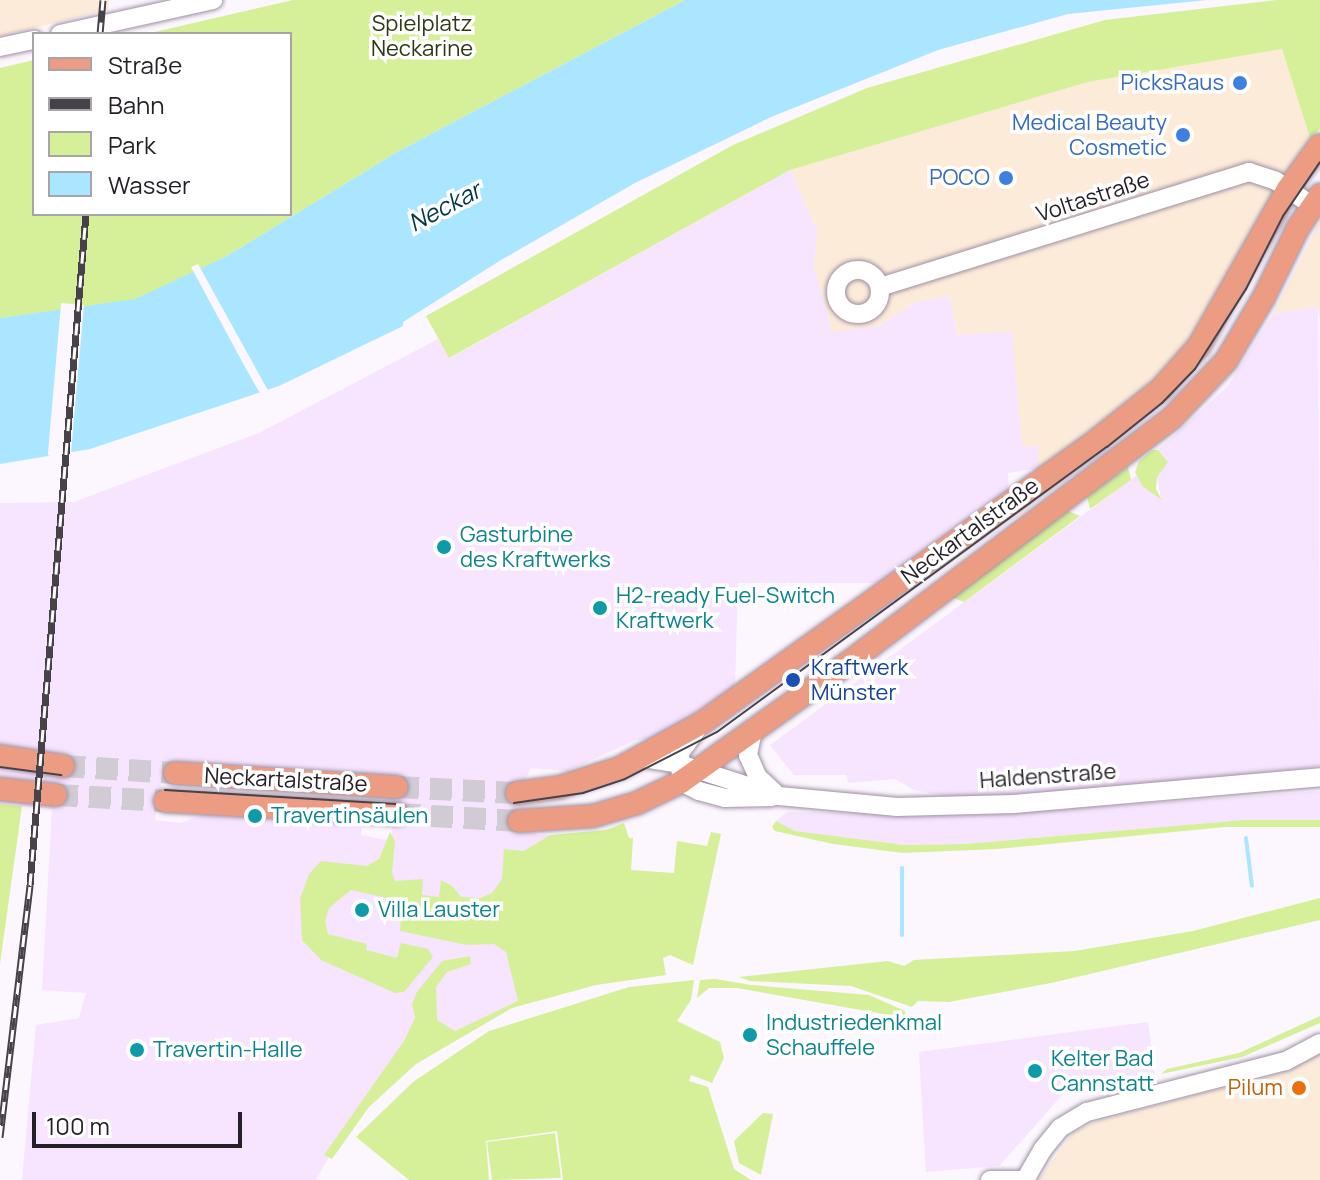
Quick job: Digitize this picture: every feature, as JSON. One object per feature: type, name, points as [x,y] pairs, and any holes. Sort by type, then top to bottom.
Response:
[{"type":"main road","name":"Neckartalstraße","points":[[517,793],[560,787],[620,768],[702,723],[1097,440],[1161,389],[1199,346],[1288,189],[1320,145]]},
{"type":"main road","name":"Neckartalstraße","points":[[519,821],[574,819],[627,807],[753,731],[1172,418],[1226,361],[1316,201]]},
{"type":"main road","points":[[0,756],[63,766]]},
{"type":"main road","points":[[620,768],[633,768],[647,780],[645,788],[627,807]]},
{"type":"main road","name":"Neckartalstraße","points":[[175,773],[397,787]]},
{"type":"main road","points":[[0,789],[56,795]]},
{"type":"main road","name":"Neckartalstraße","points":[[165,801],[398,814]]},
{"type":"street","points":[[127,0],[130,19]]},
{"type":"street","points":[[69,32],[213,0]]},
{"type":"street","points":[[0,47],[32,40]]},
{"type":"street","name":"Voltastraße","points":[[880,287],[1249,172],[1266,176],[1316,201]]},
{"type":"street","points":[[686,772],[684,746],[702,723]]},
{"type":"street","points":[[753,731],[748,755],[758,777],[779,796]]},
{"type":"street","name":"Haldenstraße","points":[[643,758],[779,796],[897,807],[1014,804],[1320,777]]},
{"type":"street","points":[[990,1180],[1023,1180],[1060,1128],[1087,1112],[1286,1061],[1320,1043]]},
{"type":"shaded area","points":[[0,0],[109,0],[108,10],[0,36]]},
{"type":"shaded area","points":[[1282,49],[1310,138],[1198,333],[1152,388],[1039,468],[1022,447],[957,335],[950,296],[916,302],[879,326],[832,333],[814,268],[817,231],[790,170],[1088,82]]},
{"type":"shaded area","points":[[790,170],[817,231],[814,268],[832,332],[879,326],[916,302],[950,296],[957,335],[1012,331],[1022,446],[1038,446],[1039,468],[1008,473],[1009,490],[880,583],[738,583],[735,686],[661,737],[636,740],[567,771],[531,768],[514,803],[523,828],[538,835],[550,835],[552,926],[520,1002],[468,1026],[411,1060],[339,1138],[316,1180],[22,1180],[36,1025],[79,1018],[86,993],[42,990],[52,809],[0,804],[0,503],[74,502],[259,433],[438,339],[450,358]],"holes":[[[165,763],[391,779],[392,841],[361,835],[362,825],[325,820],[320,823],[301,818],[209,812],[181,823],[155,820]]]},
{"type":"shaded area","points":[[1320,221],[1320,320],[1318,307],[1273,314]]},
{"type":"shaded area","points":[[1318,307],[1320,766],[1210,780],[958,799],[914,790],[895,779],[848,783],[846,775],[794,775],[770,745],[1136,476],[1161,499],[1157,476],[1168,461],[1158,450],[1228,386],[1273,314]]},
{"type":"shaded area","points":[[1320,791],[1320,820],[1244,820],[965,844],[904,845],[840,839],[795,831],[776,821],[787,812],[995,814]]},
{"type":"shaded area","points":[[1148,1022],[1155,1074],[1071,1085],[999,1166],[926,1172],[919,1052]]},
{"type":"shaded area","points":[[1320,1053],[1320,1180],[1038,1180],[1074,1132],[1100,1120],[1288,1071]]},
{"type":"green space","name":"Spielplatz Neckarine","points":[[293,0],[685,0],[397,152],[227,256],[135,300],[0,318],[0,68],[32,60],[32,216],[292,216],[292,32],[155,32]]},
{"type":"green space","points":[[1277,0],[1320,0],[1320,129],[1310,138],[1282,49],[1088,82],[790,170],[449,358],[426,316],[733,145],[867,88],[1105,20]]},
{"type":"green space","points":[[1152,450],[1158,450],[1168,462],[1157,477],[1156,489],[1162,500],[1142,486],[1135,472],[1139,461]]},
{"type":"green space","points":[[1128,467],[1131,480],[1090,509],[1087,496]]},
{"type":"green space","points":[[1068,511],[1080,516],[964,602],[949,596]]},
{"type":"green space","points":[[0,804],[22,806],[0,964]]},
{"type":"green space","points":[[1244,820],[1320,820],[1320,827],[1225,827],[997,849],[903,853],[833,844],[775,831],[772,827],[776,821],[795,831],[904,845],[965,844]]},
{"type":"green space","points":[[624,823],[629,838],[633,838],[631,870],[674,873],[677,841],[707,846],[711,832],[721,834],[693,965],[670,955],[663,958],[666,975],[596,985],[512,1008],[416,1064],[369,1107],[332,1159],[324,1155],[404,1041],[415,1018],[412,1004],[417,992],[442,961],[470,956],[471,964],[447,972],[436,987],[437,1020],[455,1031],[518,1001],[506,952],[494,944],[467,945],[400,931],[401,916],[391,899],[351,890],[329,908],[325,922],[328,934],[367,944],[366,950],[397,958],[401,943],[428,949],[433,957],[404,992],[395,993],[321,960],[302,940],[300,899],[309,874],[321,861],[367,866],[379,859],[390,832],[395,841],[392,872],[395,881],[423,879],[422,895],[439,897],[441,880],[452,886],[461,897],[480,898],[492,893],[502,879],[504,849],[524,851],[550,835],[606,830]]},
{"type":"green space","points":[[1320,898],[1320,920],[1051,983],[949,1002],[918,1001],[912,1007],[851,986],[750,981],[739,977],[888,961],[904,966],[914,960],[1075,951],[1193,931]]},
{"type":"green space","points":[[694,980],[691,1000],[677,1021],[720,1042],[724,1058],[712,1083],[691,1075],[689,1081],[708,1087],[734,1169],[751,1180],[563,1180],[557,1131],[486,1141],[489,1180],[409,1180],[356,1137],[413,1082],[489,1031],[629,987]]},
{"type":"green space","points":[[700,980],[869,995],[905,1011],[906,1018],[737,988],[709,988],[697,998]]},
{"type":"green space","points":[[1320,1016],[1320,1023],[1242,1057],[1161,1074],[1167,1069],[1239,1053]]},
{"type":"green space","points":[[763,1113],[773,1114],[761,1175],[739,1163],[734,1141]]},
{"type":"green space","points":[[555,1133],[561,1178],[492,1180],[487,1142]]},
{"type":"water","name":"Neckar","points":[[685,0],[1207,0],[1068,14],[938,50],[771,117],[635,183],[501,260],[403,322],[403,326],[279,386],[90,449],[0,464],[0,318],[135,299],[227,256],[397,152]]},
{"type":"pier","points":[[198,264],[270,394],[262,397],[245,367],[191,267]]},
{"type":"pier","points":[[61,303],[84,305],[71,457],[48,455]]},
{"type":"waterway","points":[[1246,838],[1252,886]]},
{"type":"waterway","points":[[902,868],[902,935]]},
{"type":"tunnel","points":[[63,766],[175,773]]},
{"type":"tunnel","points":[[397,787],[517,793]]},
{"type":"tunnel","points":[[56,795],[165,801]]},
{"type":"tunnel","points":[[398,814],[519,821]]},
{"type":"tram line","points":[[514,803],[583,793],[625,779],[717,732],[1107,447],[1162,403],[1195,369],[1246,289],[1283,216],[1320,162]]},
{"type":"tram line","points":[[0,767],[61,775]]},
{"type":"tram line","points":[[165,790],[396,804]]},
{"type":"railway","points":[[100,32],[103,0]]},
{"type":"railway","points":[[0,1137],[30,885],[86,216]]},
{"type":"place","name":"PicksRaus","points":[[1240,83]]},
{"type":"place","name":"Medical Beauty Cosmetic","points":[[1183,135]]},
{"type":"place","name":"POCO","points":[[1006,178]]},
{"type":"place","name":"Gasturbine des Kraftwerks","points":[[444,547]]},
{"type":"place","name":"H2-ready Fuel-Switch Kraftwerk","points":[[600,608]]},
{"type":"place","name":"Kraftwerk Münster","points":[[793,680]]},
{"type":"place","name":"Travertinsäulen","points":[[255,816]]},
{"type":"place","name":"Villa Lauster","points":[[362,910]]},
{"type":"place","name":"Industriedenkmal Schauffele","points":[[750,1035]]},
{"type":"place","name":"Travertin-Halle","points":[[137,1050]]},
{"type":"place","name":"Kelter Bad Cannstatt","points":[[1035,1071]]},
{"type":"place","name":"Pilum","points":[[1299,1088]]}]
